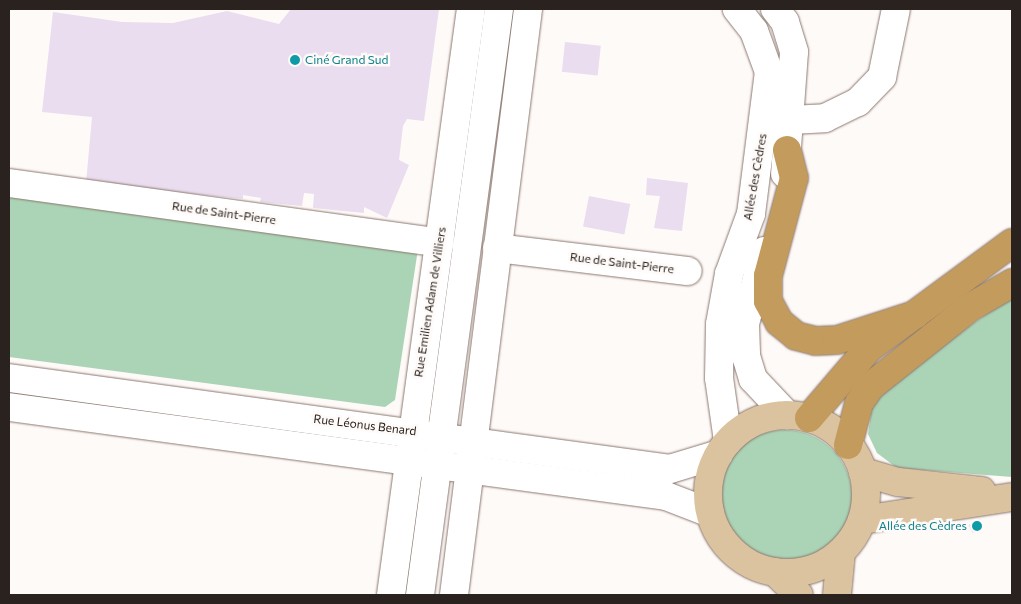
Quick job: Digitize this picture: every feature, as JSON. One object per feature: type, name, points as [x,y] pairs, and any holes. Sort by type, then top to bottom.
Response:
[{"type":"highway","points":[[787,150],[794,178],[768,276],[768,301],[779,322],[796,336],[823,340],[915,315]]},
{"type":"highway","points":[[798,417],[863,354],[1012,243]]},
{"type":"highway","points":[[848,445],[859,403],[871,386],[969,308],[1012,283]]},
{"type":"main road","points":[[775,572],[799,572],[822,565],[841,552],[862,520],[863,472],[848,445],[798,417],[752,423],[724,447],[710,475],[710,513],[717,530],[741,558],[775,572],[799,595]]},
{"type":"main road","points":[[863,472],[898,482],[1012,496]]},
{"type":"main road","points":[[862,520],[1012,496]]},
{"type":"main road","points":[[837,595],[841,552]]},
{"type":"street","name":"Rue Emilien Adam de Villiers","points":[[391,595],[471,9]]},
{"type":"street","points":[[420,595],[499,9]]},
{"type":"street","points":[[454,595],[528,9]]},
{"type":"street","name":"Allée des Cèdres","points":[[724,447],[719,378],[720,324],[729,274],[751,214],[769,72],[754,31],[737,9]]},
{"type":"street","name":"Allée des Cèdres","points":[[775,9],[785,22],[794,52],[790,120],[784,187],[746,324],[746,356],[753,378],[798,417]]},
{"type":"street","points":[[790,120],[825,118],[858,102],[882,77],[896,9]]},
{"type":"street","name":"Rue de Saint-Pierre","points":[[9,182],[440,243]]},
{"type":"street","name":"Rue de Saint-Pierre","points":[[497,248],[688,271]]},
{"type":"street","name":"Rue Léonus Benard","points":[[9,378],[442,434],[670,468],[724,447]]},
{"type":"street","points":[[9,408],[409,460],[471,471],[666,496],[710,513]]},
{"type":"green space","points":[[9,192],[418,249],[395,400],[385,407],[9,357]]},
{"type":"green space","points":[[1012,296],[1012,477],[897,468],[877,453],[868,434],[873,400],[885,386]]},
{"type":"green space","points":[[785,430],[811,435],[822,441],[832,450],[841,460],[847,471],[852,497],[847,523],[841,534],[832,544],[822,553],[811,559],[785,564],[759,559],[748,553],[738,544],[729,534],[723,523],[718,497],[723,471],[729,460],[738,450],[748,441],[759,435]]},
{"type":"building","points":[[291,9],[439,9],[424,121],[407,119],[403,126],[399,160],[409,165],[387,218],[364,207],[364,213],[313,208],[314,194],[304,193],[302,206],[260,202],[261,198],[243,195],[243,199],[86,183],[92,117],[42,112],[53,12],[122,22],[173,23],[227,11],[279,24]]},
{"type":"building","points":[[565,42],[601,46],[598,76],[562,72]]},
{"type":"building","points":[[647,178],[688,183],[682,231],[654,228],[660,196],[646,195]]},
{"type":"building","points":[[589,196],[630,204],[624,234],[583,226]]},
{"type":"building","name":"Allée des Cèdres","points":[[980,519],[984,527],[973,533],[968,525]]},
{"type":"place","name":"Ciné Grand Sud","points":[[295,60]]},
{"type":"place","name":"Allée des Cèdres","points":[[977,526]]}]
